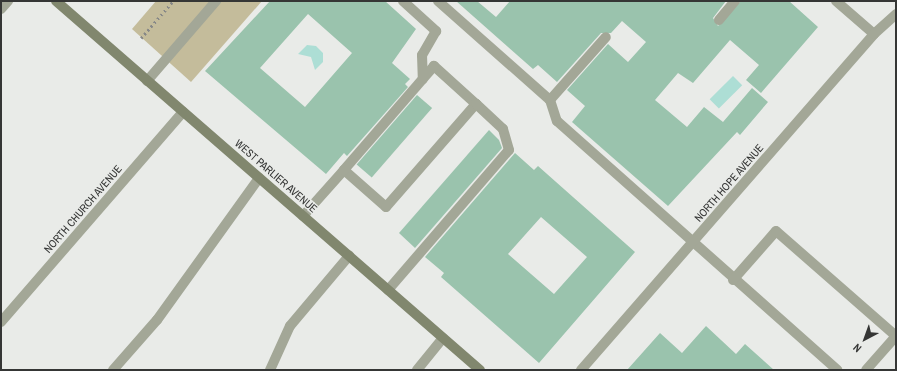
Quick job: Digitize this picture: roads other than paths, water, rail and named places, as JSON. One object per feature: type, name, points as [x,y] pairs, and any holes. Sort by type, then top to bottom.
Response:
[{"type":"street","points":[[1,9],[8,1]]},
{"type":"street","name":"WEST PARLIER AVENUE","points":[[56,1],[480,370]]},
{"type":"street","points":[[147,80],[216,1]]},
{"type":"street","points":[[403,1],[436,31],[422,55],[423,79]]},
{"type":"street","points":[[438,1],[550,100],[557,121],[694,242],[733,280],[837,370]]},
{"type":"street","points":[[719,20],[735,1]]},
{"type":"street","points":[[836,1],[874,34]]},
{"type":"street","name":"NORTH HOPE AVENUE","points":[[581,370],[874,34],[896,14]]},
{"type":"street","points":[[550,100],[606,37]]},
{"type":"street","points":[[388,290],[509,150],[503,128],[422,55]]},
{"type":"street","points":[[303,216],[434,66]]},
{"type":"street","points":[[344,170],[386,207],[476,104]]},
{"type":"street","name":"NORTH CHURCH AVENUE","points":[[1,322],[183,112]]},
{"type":"street","points":[[113,370],[157,320],[260,178]]},
{"type":"street","points":[[733,280],[776,231],[896,336],[866,370]]},
{"type":"street","points":[[270,370],[290,326],[349,256]]},
{"type":"street","points":[[417,370],[443,338]]},
{"type":"water","points":[[307,45],[316,46],[323,53],[323,62],[315,70],[311,57],[298,54]]},
{"type":"water","points":[[733,76],[742,85],[719,109],[710,99]]}]
